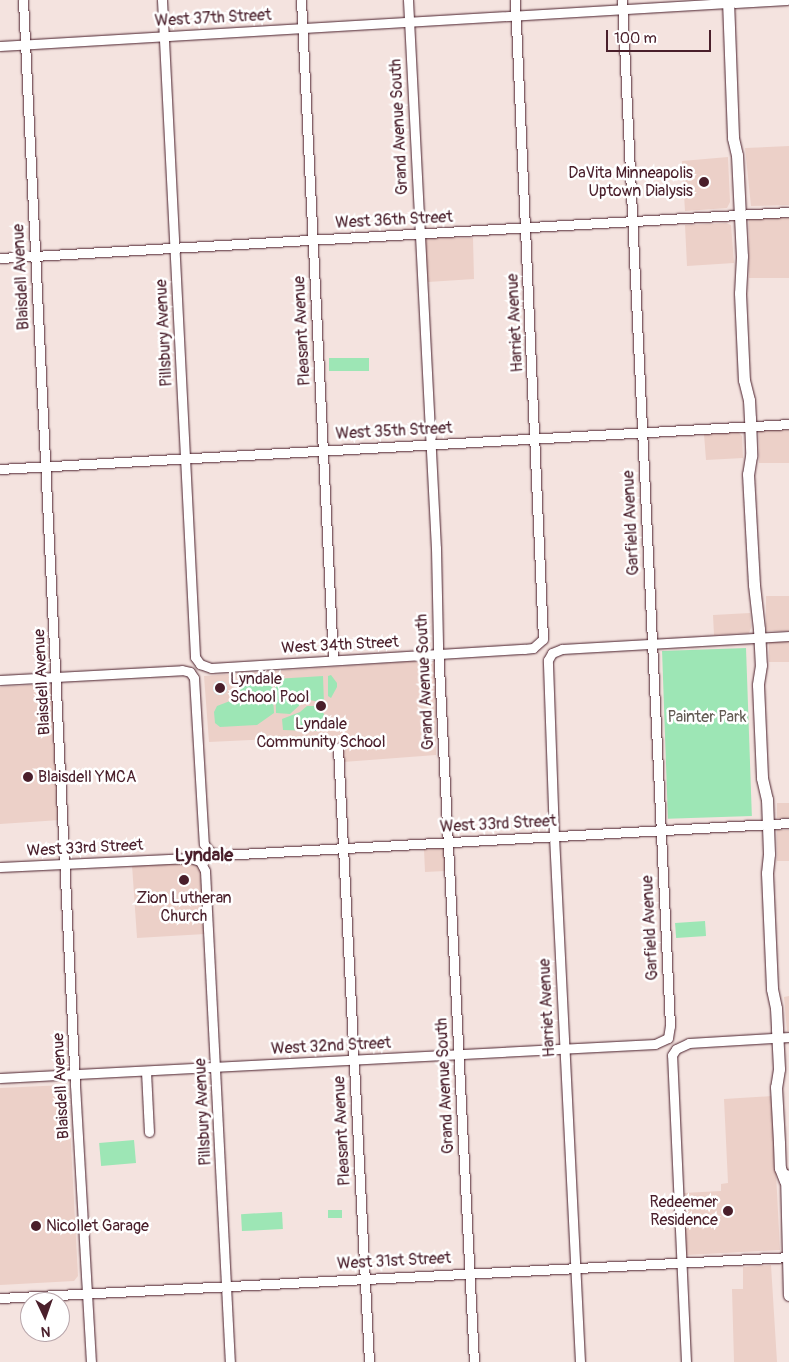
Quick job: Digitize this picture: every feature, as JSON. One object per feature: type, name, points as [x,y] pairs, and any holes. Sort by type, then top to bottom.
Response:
[{"type":"main road","points":[[731,1],[733,138],[737,155],[743,274],[748,293],[752,383],[749,400],[751,456],[749,483],[754,590],[758,608],[760,638],[761,665],[758,694],[762,778],[767,799],[769,854],[767,892],[772,989],[783,1038],[776,1087],[779,1153],[781,1171],[785,1181],[789,1294]]},
{"type":"street","name":"Blaisdell Avenue","points":[[23,0],[74,1075],[91,1362]]},
{"type":"street","name":"Pillsbury Avenue","points":[[162,0],[195,658],[200,664]]},
{"type":"street","name":"Pleasant Avenue","points":[[301,0],[333,660]]},
{"type":"street","name":"Grand Avenue South","points":[[408,0],[431,444],[438,656],[474,1362]]},
{"type":"street","name":"Harriet Avenue","points":[[515,0],[544,634],[540,644]]},
{"type":"street","name":"West 37th Street","points":[[0,46],[516,15],[622,5],[787,0]]},
{"type":"street","name":"Garfield Avenue","points":[[622,5],[670,1026],[668,1038],[663,1042]]},
{"type":"street","name":"West 36th Street","points":[[0,258],[789,212]]},
{"type":"street","name":"West 35th Street","points":[[0,469],[789,424]]},
{"type":"street","points":[[652,643],[789,636]]},
{"type":"street","name":"Harriet Avenue","points":[[580,1362],[546,668],[552,653],[562,648],[652,643]]},
{"type":"street","name":"West 34th Street","points":[[200,664],[211,668],[333,660],[438,656],[533,648],[540,644]]},
{"type":"street","name":"West 33rd Street","points":[[56,677],[182,670],[190,672],[194,678],[204,844],[210,852],[222,855],[789,823]]},
{"type":"street","points":[[0,680],[56,677]]},
{"type":"street","name":"Pleasant Avenue","points":[[338,748],[369,1362]]},
{"type":"street","name":"West 33rd Street","points":[[0,867],[190,858],[200,861]]},
{"type":"street","name":"Pillsbury Avenue","points":[[200,861],[205,871],[230,1362]]},
{"type":"street","points":[[686,1362],[672,1062],[676,1049],[689,1043],[783,1038]]},
{"type":"street","name":"West 32nd Street","points":[[0,1078],[215,1068],[663,1042]]},
{"type":"street","points":[[146,1071],[149,1132]]},
{"type":"street","name":"West 31st Street","points":[[0,1298],[470,1272],[788,1257]]},
{"type":"shaded area","points":[[789,146],[789,205],[751,206],[745,148]]},
{"type":"shaded area","points":[[728,157],[730,202],[727,208],[685,211],[682,161]]},
{"type":"shaded area","points":[[749,218],[789,218],[789,278],[749,278]]},
{"type":"shaded area","points":[[726,223],[731,225],[734,263],[687,266],[685,225]]},
{"type":"shaded area","points":[[428,237],[473,238],[474,279],[428,282],[423,241]]},
{"type":"shaded area","points":[[759,430],[789,430],[789,463],[759,463]]},
{"type":"shaded area","points":[[738,432],[742,436],[743,458],[706,460],[704,434]]},
{"type":"shaded area","points":[[766,596],[789,596],[789,631],[766,631]]},
{"type":"shaded area","points":[[750,613],[751,628],[749,633],[714,635],[713,615]]},
{"type":"shaded area","points":[[769,641],[789,641],[789,662],[769,662]]},
{"type":"shaded area","name":"Lyndale Community School","points":[[433,660],[436,668],[436,755],[343,762],[341,742],[331,736],[209,742],[204,676]]},
{"type":"shaded area","points":[[52,685],[60,820],[0,824],[0,687]]},
{"type":"shaded area","points":[[777,803],[789,803],[789,818],[777,818]]},
{"type":"shaded area","points":[[777,830],[789,830],[789,861],[777,861]]},
{"type":"shaded area","points":[[424,849],[445,849],[445,871],[425,872]]},
{"type":"shaded area","points":[[194,861],[201,867],[205,934],[137,938],[132,865]]},
{"type":"shaded area","points":[[789,996],[789,1031],[787,1031],[784,997]]},
{"type":"shaded area","name":"Nicollet Garage","points":[[65,1085],[68,1088],[78,1276],[74,1281],[0,1285],[0,1088]]},
{"type":"shaded area","points":[[772,1096],[780,1250],[686,1255],[683,1193],[721,1191],[721,1184],[728,1183],[724,1099]]},
{"type":"shaded area","points":[[771,1265],[777,1362],[734,1362],[732,1289],[743,1289],[743,1267]]},
{"type":"green space","points":[[329,358],[369,358],[369,371],[329,371]]},
{"type":"green space","name":"Painter Park","points":[[746,648],[752,816],[668,819],[662,651]]},
{"type":"green space","points":[[331,675],[337,683],[337,687],[331,698],[328,696],[328,676]]},
{"type":"green space","points":[[323,676],[324,703],[310,700],[302,703],[290,714],[276,713],[275,679]]},
{"type":"green space","points":[[272,683],[274,713],[257,725],[220,727],[215,723],[214,712],[217,706],[230,701],[244,685]]},
{"type":"green space","points":[[307,706],[318,706],[324,714],[323,726],[316,731],[283,730],[282,719],[300,712]]},
{"type":"green space","points":[[705,921],[706,936],[676,938],[675,923]]},
{"type":"green space","points":[[134,1140],[136,1163],[101,1166],[99,1143]]},
{"type":"green space","points":[[328,1210],[342,1210],[342,1218],[328,1218]]},
{"type":"green space","points":[[282,1212],[283,1229],[242,1231],[241,1214]]},
{"type":"water","name":"Lyndale School Pool","points":[[220,681],[225,683],[227,688],[225,693],[220,695],[215,693],[213,688],[215,683]]},
{"type":"place","name":"DaVita Minneapolis Uptown Dialysis","points":[[704,182]]},
{"type":"place","name":"Lyndale School Pool","points":[[220,688]]},
{"type":"place","name":"Lyndale Community School","points":[[321,706]]},
{"type":"place","name":"Blaisdell YMCA","points":[[28,777]]},
{"type":"place","name":"Zion Lutheran Church","points":[[184,880]]},
{"type":"place","name":"Redeemer Residence","points":[[728,1211]]},
{"type":"place","name":"Nicollet Garage","points":[[36,1226]]},
{"type":"district","name":"Lyndale","points":[[204,856]]}]
